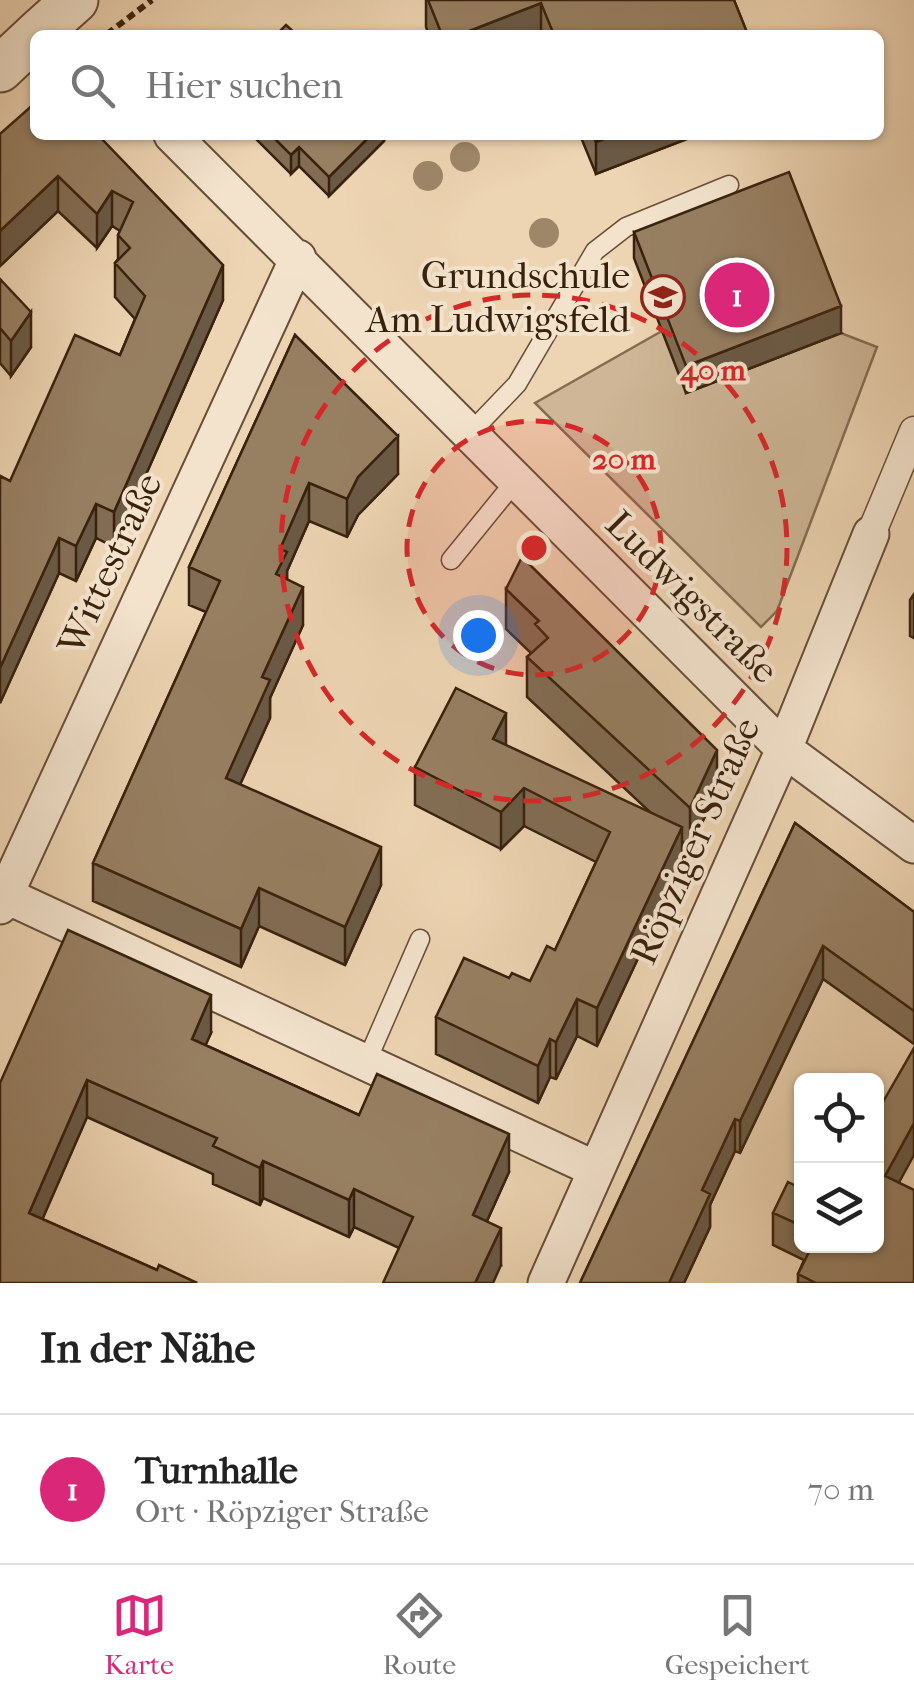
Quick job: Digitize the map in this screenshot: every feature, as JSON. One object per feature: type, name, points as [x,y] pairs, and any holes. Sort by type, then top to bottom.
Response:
[{"type":"street","points":[[0,68],[30,44]]},
{"type":"street","name":"Ludwigstraße","points":[[177,140],[784,750],[914,845]]},
{"type":"street","name":"Wittestraße","points":[[2,901],[298,258]]},
{"type":"street","name":"Röpziger Straße","points":[[546,1283],[784,750],[914,431]]},
{"type":"street","points":[[2,901],[595,1169]]},
{"type":"lane","points":[[470,433],[517,384],[596,251],[626,228],[729,185]]},
{"type":"lane","points":[[451,560],[516,480]]},
{"type":"lane","points":[[366,1063],[420,939]]},
{"type":"path","points":[[113,30],[152,0]]},
{"type":"shaded area","points":[[662,331],[687,393],[841,333],[877,347],[777,611],[761,627],[535,403]]},
{"type":"building","points":[[428,0],[734,0],[746,30],[552,30],[541,3],[472,30],[440,30]]},
{"type":"building","points":[[30,107],[30,140],[103,140],[223,265],[114,512],[96,504],[76,546],[59,538],[0,668],[0,476],[10,481],[75,335],[120,355],[145,296],[115,263],[130,248],[118,235],[133,202],[112,191],[97,214],[58,176],[0,231],[0,134]]},
{"type":"building","points":[[276,140],[366,140],[329,177],[299,147],[291,155]]},
{"type":"building","points":[[789,172],[841,306],[686,366],[634,232]]},
{"type":"building","points":[[0,279],[31,312],[11,341],[0,328]]},
{"type":"building","points":[[295,335],[398,436],[358,477],[347,499],[309,483],[280,549],[287,552],[276,574],[303,587],[262,677],[270,680],[226,778],[381,847],[345,927],[259,888],[241,929],[93,863],[220,581],[189,567]]},
{"type":"building","points":[[522,557],[717,750],[690,808],[527,657],[548,638],[535,624],[539,621],[506,589]]},
{"type":"building","points":[[456,688],[506,713],[493,739],[682,827],[597,1008],[577,999],[556,1042],[550,1039],[538,1066],[436,1017],[464,958],[509,978],[512,973],[530,981],[547,946],[555,950],[610,832],[524,788],[501,812],[415,767]]},
{"type":"building","points":[[795,823],[914,912],[914,1011],[823,946],[740,1121],[735,1119],[702,1190],[710,1194],[669,1283],[580,1283]]},
{"type":"building","points":[[68,930],[211,995],[192,1039],[359,1115],[377,1074],[509,1134],[473,1215],[501,1228],[475,1283],[383,1283],[413,1217],[354,1189],[349,1200],[263,1161],[260,1168],[213,1146],[217,1138],[87,1080],[29,1213],[157,1270],[159,1265],[197,1283],[0,1283],[0,1083]]},
{"type":"building","points":[[914,1048],[914,1123],[885,1176],[914,1190],[914,1283],[816,1283],[798,1274],[808,1253],[884,1253],[884,1100]]},
{"type":"building","points":[[788,1182],[794,1185],[794,1222],[773,1213]]},
{"type":"place","name":"Turnhalle","points":[[737,295]]},
{"type":"place","name":"Grundschule Am Ludwigsfeld","points":[[663,297]]}]
